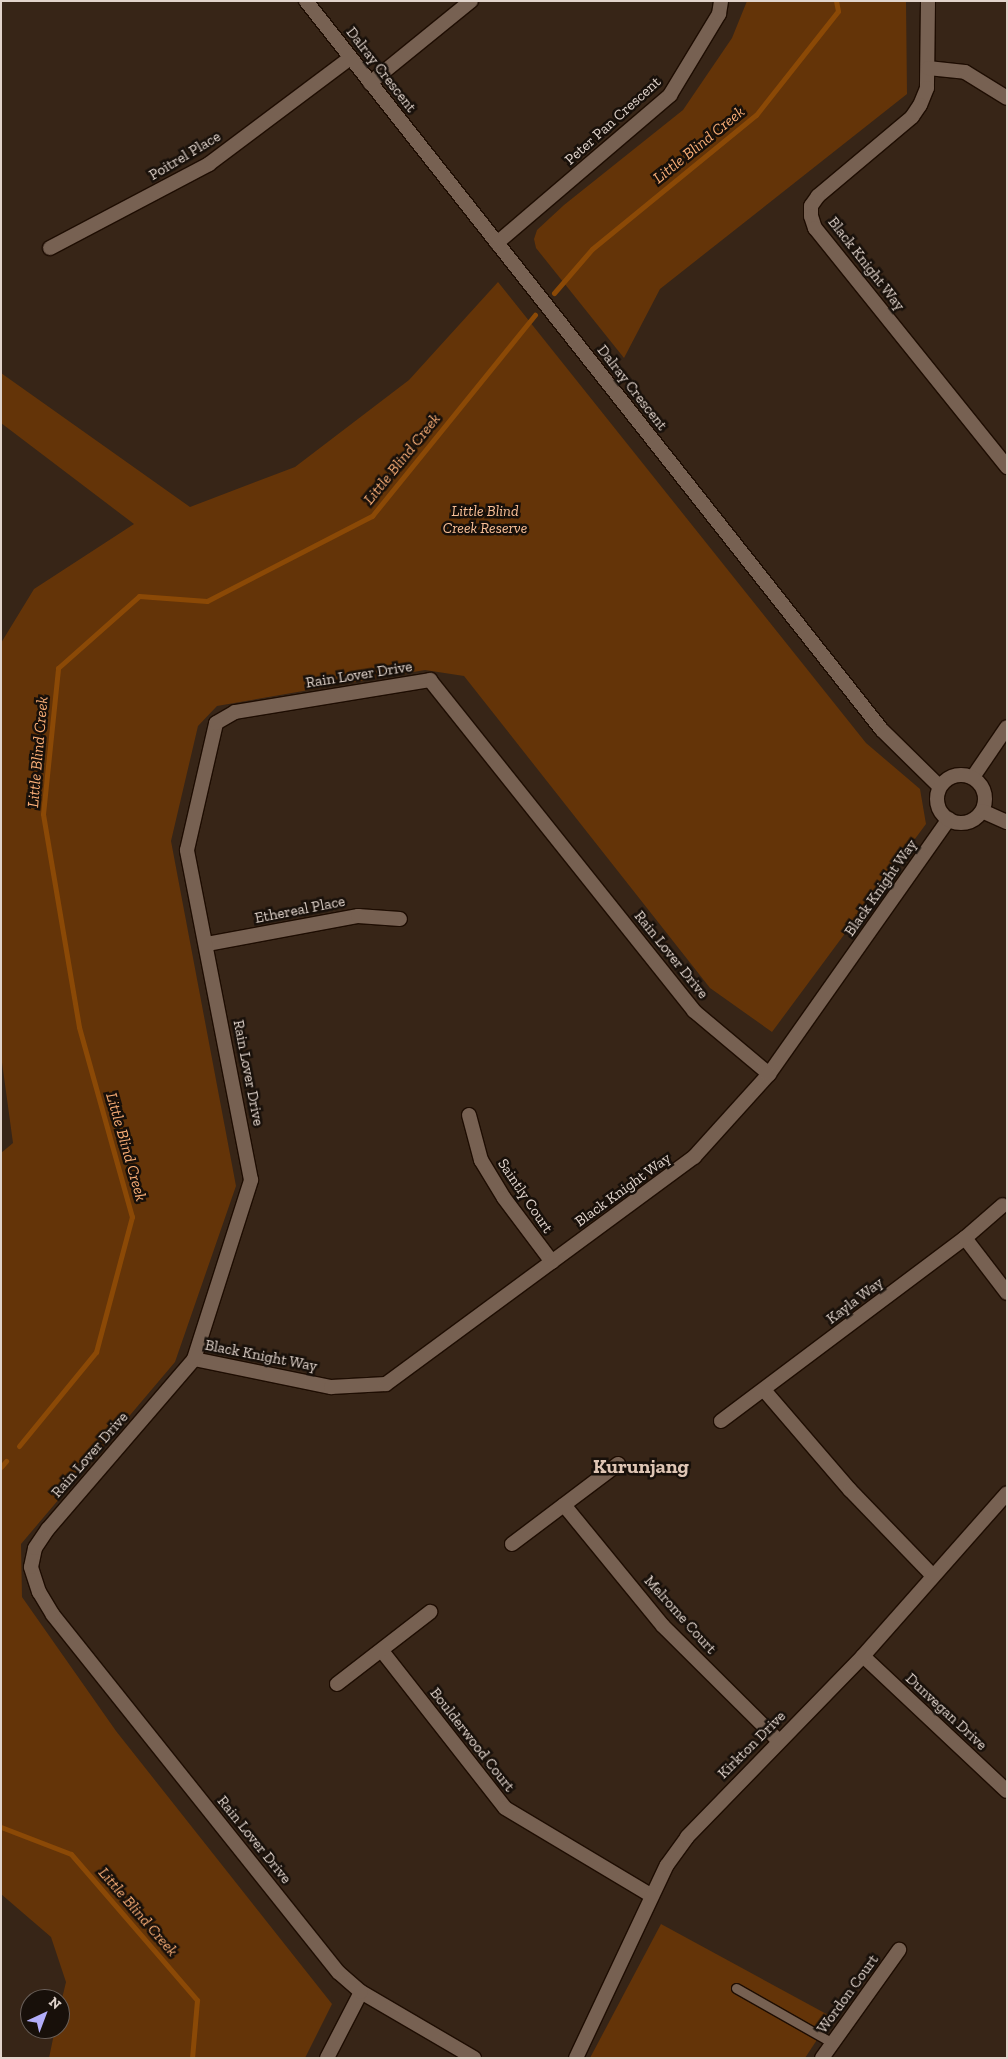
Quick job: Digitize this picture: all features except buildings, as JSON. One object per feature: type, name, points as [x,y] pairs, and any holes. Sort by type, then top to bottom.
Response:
[{"type":"street","name":"Dalray Crescent","points":[[306,1],[882,730],[940,787]]},
{"type":"street","points":[[370,83],[471,1]]},
{"type":"street","name":"Peter Pan Crescent","points":[[497,243],[670,96],[719,14],[721,1]]},
{"type":"street","name":"Black Knight Way","points":[[928,1],[927,88],[912,117],[818,196],[812,206],[811,216],[815,228],[1007,466]]},
{"type":"street","name":"Poitrel Place","points":[[50,248],[209,164],[350,58]]},
{"type":"street","points":[[928,68],[965,72],[1007,98]]},
{"type":"street","name":"Rain Lover Drive","points":[[474,2058],[360,1992],[338,1972],[53,1615],[38,1592],[31,1566],[35,1548],[48,1529],[194,1359],[252,1180],[187,850],[216,723],[235,712],[430,680],[694,1010],[769,1074]]},
{"type":"street","points":[[973,777],[1007,727]]},
{"type":"street","points":[[951,777],[973,777],[983,788],[982,811],[971,821],[949,819],[937,801],[940,787],[951,777]]},
{"type":"street","points":[[982,811],[1007,822]]},
{"type":"street","name":"Black Knight Way","points":[[194,1359],[331,1386],[386,1384],[694,1157],[769,1074],[949,819]]},
{"type":"street","name":"Ethereal Place","points":[[207,944],[358,916],[400,919]]},
{"type":"street","name":"Saintly Court","points":[[469,1115],[481,1160],[504,1198],[552,1262]]},
{"type":"street","name":"Kayla Way","points":[[721,1421],[965,1238],[1003,1205]]},
{"type":"street","points":[[965,1238],[1007,1293]]},
{"type":"street","points":[[764,1390],[850,1490],[932,1575]]},
{"type":"street","points":[[512,1544],[618,1464]]},
{"type":"street","name":"Kirkton Drive","points":[[576,2058],[652,1896],[668,1865],[687,1837],[863,1656],[932,1575],[1007,1493]]},
{"type":"street","name":"Melrome Court","points":[[564,1505],[663,1626],[779,1741]]},
{"type":"street","points":[[338,1684],[430,1612]]},
{"type":"street","name":"Boulderwood Court","points":[[382,1651],[505,1808],[652,1896]]},
{"type":"street","name":"Dunvegan Drive","points":[[863,1656],[1007,1791]]},
{"type":"street","name":"Wordon Court","points":[[822,2058],[899,1950]]},
{"type":"street","points":[[327,2058],[360,1992]]},
{"type":"lane","points":[[736,1988],[833,2043]]},
{"type":"green space","points":[[747,1],[906,1],[907,94],[660,289],[624,358],[536,248],[534,239],[537,230],[564,205],[683,110],[732,38]]},
{"type":"green space","name":"Little Blind Creek Reserve","points":[[498,282],[866,743],[920,789],[926,824],[772,1032],[710,988],[464,676],[425,670],[217,706],[198,726],[171,841],[236,1186],[175,1362],[21,1544],[22,1597],[116,1731],[332,2004],[305,2058],[49,2058],[53,2039],[70,2039],[70,1989],[64,1989],[66,1982],[51,1937],[1,1894],[1,1153],[13,1143],[1,1055],[1,643],[34,589],[134,524],[1,423],[1,373],[190,507],[295,467],[409,380]]},
{"type":"green space","points":[[661,1924],[832,2017],[805,2058],[590,2058]]},
{"type":"waterway","name":"Little Blind Creek","points":[[554,293],[592,249],[756,115],[838,11],[836,1]]},
{"type":"waterway","name":"Little Blind Creek","points":[[19,1446],[96,1352],[132,1217],[79,1027],[43,814],[58,668],[139,596],[207,601],[372,516],[535,315]]},
{"type":"waterway","name":"Little Blind Creek","points":[[1,1467],[6,1461]]},
{"type":"waterway","name":"Little Blind Creek","points":[[1,1827],[71,1854],[197,2000],[192,2058]]},
{"type":"district","name":"Kurunjang","points":[[641,1466]]}]
